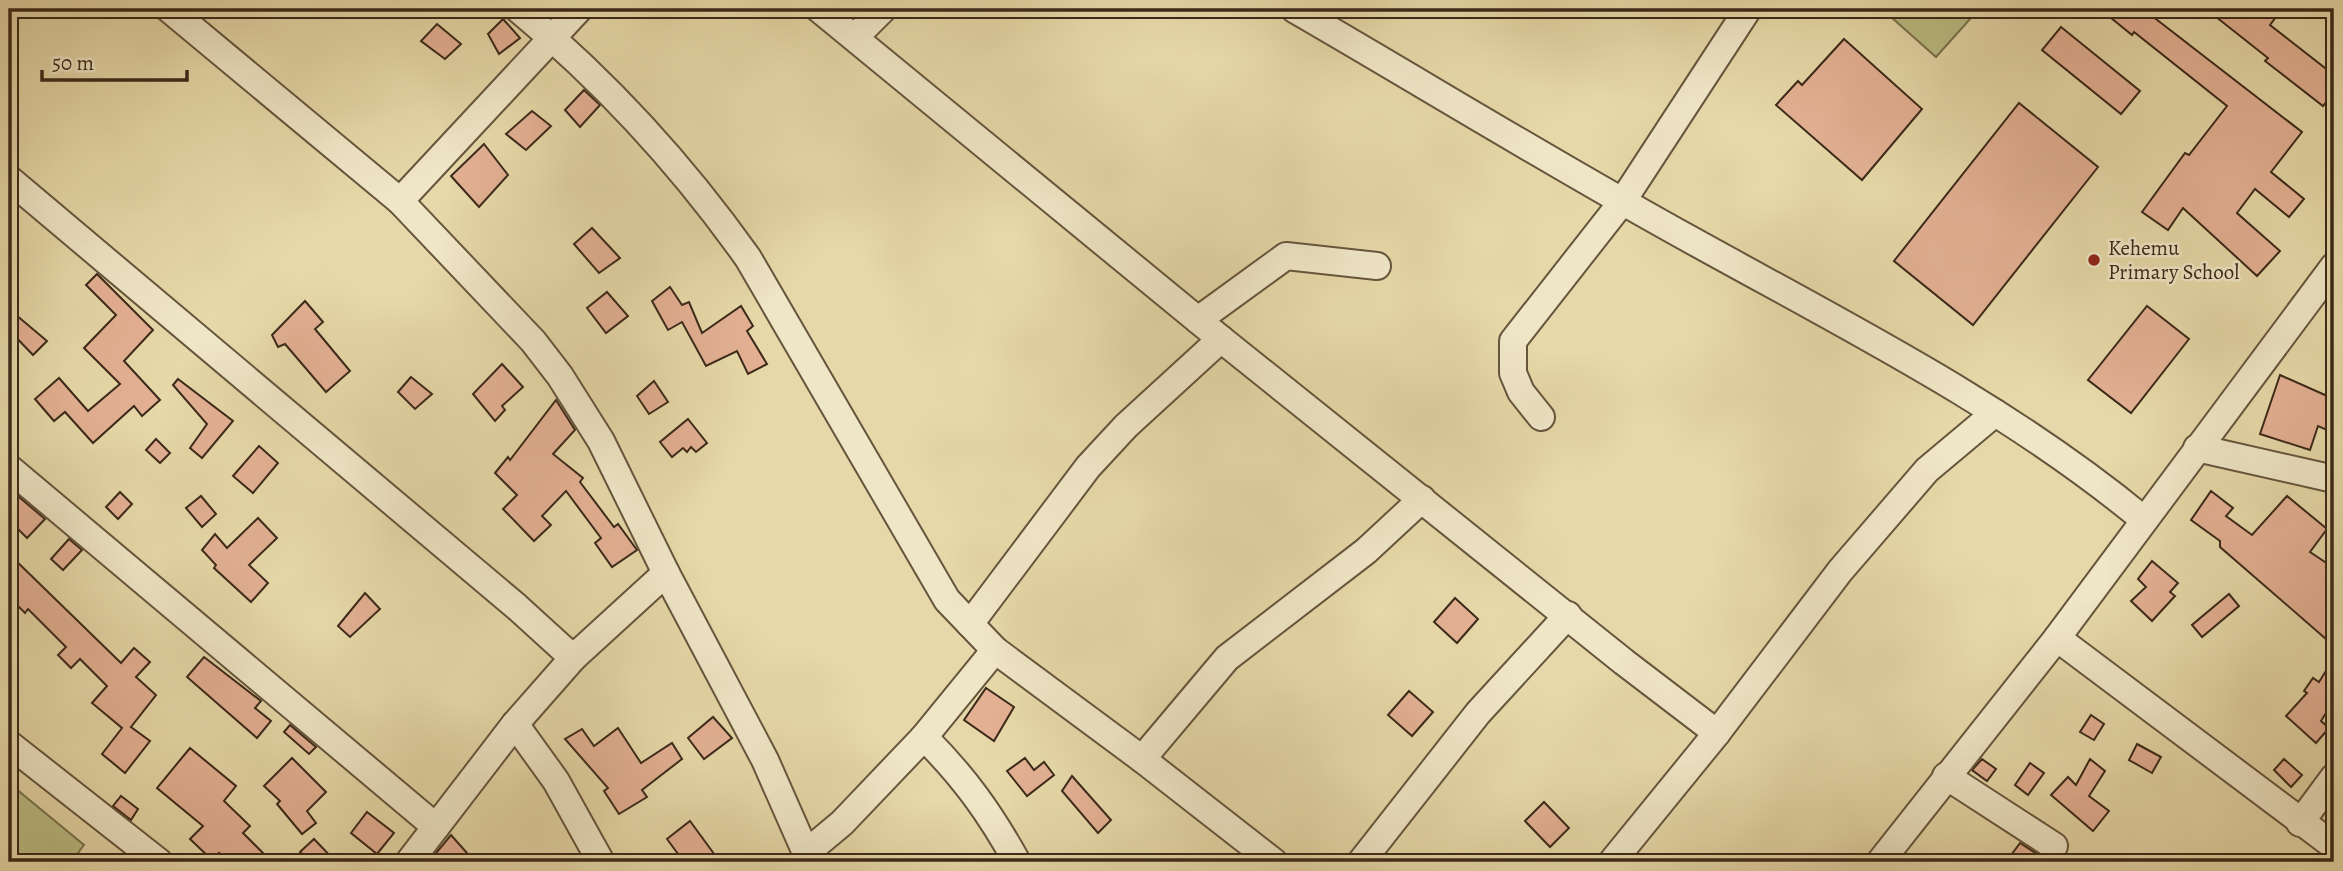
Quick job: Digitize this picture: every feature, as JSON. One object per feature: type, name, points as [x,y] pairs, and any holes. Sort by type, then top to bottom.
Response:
[{"type":"street","points":[[169,9],[400,201],[533,341],[561,376],[601,441],[666,573],[765,760],[808,858],[924,737],[995,650]]},
{"type":"street","points":[[518,9],[552,37],[639,121],[713,209],[748,258],[947,600],[995,650],[1142,758],[1274,862]]},
{"type":"street","points":[[400,201],[579,9]]},
{"type":"street","points":[[819,9],[1221,339],[1624,662],[1717,733]]},
{"type":"street","points":[[855,37],[883,9]]},
{"type":"street","points":[[1294,9],[1622,202],[1909,358],[2088,473],[2144,519]]},
{"type":"street","points":[[1541,417],[1521,392],[1513,373],[1513,341],[1622,202],[1745,10]]},
{"type":"street","points":[[9,179],[517,607],[573,658]]},
{"type":"street","points":[[1198,320],[1286,256],[1377,266]]},
{"type":"street","points":[[1881,862],[2057,638],[2334,266]]},
{"type":"street","points":[[970,624],[1088,467],[1126,426],[1221,339]]},
{"type":"street","points":[[1612,862],[1717,733],[1840,570],[1927,470],[1995,413]]},
{"type":"street","points":[[2197,448],[2334,480]]},
{"type":"street","points":[[9,468],[436,827]]},
{"type":"street","points":[[1142,758],[1227,658],[1366,551],[1422,499]]},
{"type":"street","points":[[409,862],[515,724],[573,658],[666,573]]},
{"type":"street","points":[[1361,862],[1478,713],[1568,615]]},
{"type":"street","points":[[2057,638],[2334,846]]},
{"type":"street","points":[[515,724],[556,781],[601,862]]},
{"type":"street","points":[[924,737],[959,772],[986,807],[1017,862]]},
{"type":"street","points":[[9,744],[159,862]]},
{"type":"street","points":[[1946,776],[2054,846]]},
{"type":"street","points":[[2300,823],[2334,777]]},
{"type":"green space","points":[[1882,9],[1979,9],[1936,57]]},
{"type":"green space","points":[[9,783],[84,845],[71,862],[9,862]]},
{"type":"building","points":[[2100,9],[2143,9],[2302,132],[2271,172],[2304,199],[2289,217],[2255,189],[2237,213],[2280,251],[2257,276],[2183,208],[2168,230],[2142,212],[2185,153],[2189,155],[2227,106],[2134,32],[2132,35]]},
{"type":"building","points":[[2206,9],[2282,9],[2270,25],[2334,75],[2334,92],[2323,106],[2265,61],[2268,58]]},
{"type":"building","points":[[503,19],[520,38],[499,54],[488,34]]},
{"type":"building","points":[[437,24],[461,44],[445,59],[421,41]]},
{"type":"building","points":[[2061,27],[2140,91],[2121,114],[2042,50]]},
{"type":"building","points":[[1844,39],[1922,109],[1862,180],[1776,105],[1798,81],[1802,85]]},
{"type":"building","points":[[584,90],[600,105],[580,127],[565,110]]},
{"type":"building","points":[[2019,103],[2098,167],[1973,325],[1894,261]]},
{"type":"building","points":[[532,111],[551,126],[526,150],[506,134]]},
{"type":"building","points":[[484,144],[508,175],[479,207],[451,176]]},
{"type":"building","points":[[592,228],[620,258],[599,273],[574,244]]},
{"type":"building","points":[[97,274],[153,330],[124,361],[160,400],[142,416],[134,406],[93,443],[65,412],[54,421],[35,399],[59,378],[88,411],[120,384],[84,348],[116,315],[86,285]]},
{"type":"building","points":[[670,287],[682,305],[689,302],[702,333],[741,306],[753,326],[747,331],[767,364],[748,374],[737,351],[706,366],[682,322],[668,330],[652,301]]},
{"type":"building","points":[[607,292],[628,316],[606,333],[587,308]]},
{"type":"building","points":[[305,301],[323,322],[315,329],[350,371],[326,392],[285,344],[278,347],[272,335]]},
{"type":"building","points":[[2147,306],[2189,339],[2131,413],[2088,380]]},
{"type":"building","points":[[9,309],[47,341],[33,355],[9,330]]},
{"type":"building","points":[[502,364],[523,387],[502,406],[505,410],[495,421],[473,394]]},
{"type":"building","points":[[2280,375],[2334,399],[2334,433],[2318,426],[2310,450],[2260,434]]},
{"type":"building","points":[[411,377],[432,394],[415,409],[398,392]]},
{"type":"building","points":[[178,379],[233,421],[202,458],[190,448],[207,424],[173,385]]},
{"type":"building","points":[[654,381],[668,402],[649,414],[637,396]]},
{"type":"building","points":[[556,400],[575,430],[553,454],[583,478],[580,482],[614,527],[618,524],[637,550],[612,567],[595,543],[601,538],[566,491],[542,516],[551,525],[534,541],[503,509],[517,495],[495,473],[508,457],[510,460]]},
{"type":"building","points":[[688,419],[707,443],[696,452],[691,447],[687,452],[683,448],[672,457],[660,442]]},
{"type":"building","points":[[156,439],[170,453],[160,463],[146,450]]},
{"type":"building","points":[[259,446],[278,463],[253,493],[233,476]]},
{"type":"building","points":[[2211,491],[2233,508],[2226,516],[2252,535],[2287,496],[2327,529],[2310,552],[2334,568],[2334,629],[2326,639],[2220,547],[2220,541],[2191,520]]},
{"type":"building","points":[[120,492],[132,504],[118,519],[106,507]]},
{"type":"building","points":[[201,496],[216,514],[202,527],[186,508]]},
{"type":"building","points":[[19,497],[45,519],[27,538],[18,529],[9,539],[9,508]]},
{"type":"building","points":[[258,518],[277,538],[249,565],[268,583],[251,602],[214,568],[216,565],[202,550],[215,534],[227,548]]},
{"type":"building","points":[[69,539],[82,550],[63,570],[51,559]]},
{"type":"building","points":[[9,554],[121,663],[134,648],[150,662],[136,677],[156,695],[131,727],[150,741],[125,773],[102,754],[122,728],[92,703],[107,686],[80,659],[71,668],[58,655],[66,647],[28,609],[25,613],[9,597]]},
{"type":"building","points":[[2152,561],[2178,583],[2170,592],[2175,596],[2152,621],[2131,601],[2146,587],[2138,579]]},
{"type":"building","points":[[365,593],[380,609],[350,637],[338,626]]},
{"type":"building","points":[[2229,594],[2239,606],[2202,637],[2192,625]]},
{"type":"building","points":[[1455,598],[1478,619],[1457,643],[1434,622]]},
{"type":"building","points":[[204,657],[261,701],[255,708],[271,721],[257,738],[187,677]]},
{"type":"building","points":[[2334,658],[2334,700],[2321,721],[2329,728],[2316,743],[2286,716],[2307,693],[2304,691],[2313,678],[2319,682]]},
{"type":"building","points":[[986,688],[1014,707],[994,741],[964,720]]},
{"type":"building","points":[[1409,691],[1433,712],[1412,736],[1388,715]]},
{"type":"building","points":[[2091,715],[2104,724],[2094,740],[2080,732]]},
{"type":"building","points":[[713,717],[732,738],[704,759],[688,738]]},
{"type":"building","points":[[290,725],[316,747],[309,754],[284,732]]},
{"type":"building","points":[[618,728],[641,763],[672,743],[682,759],[642,790],[647,797],[619,814],[604,791],[608,788],[565,739],[582,729],[594,746]]},
{"type":"building","points":[[2137,744],[2161,757],[2152,773],[2129,760]]},
{"type":"building","points":[[190,748],[236,786],[224,801],[250,826],[243,833],[272,862],[229,862],[219,853],[212,860],[190,839],[203,826],[157,788]]},
{"type":"building","points":[[292,758],[326,792],[307,811],[316,823],[302,834],[277,804],[280,801],[264,786]]},
{"type":"building","points":[[1025,758],[1034,770],[1044,762],[1054,775],[1027,796],[1007,771]]},
{"type":"building","points":[[1982,759],[1996,769],[1987,781],[1972,770]]},
{"type":"building","points":[[2090,759],[2105,771],[2089,796],[2109,811],[2093,831],[2051,795],[2068,777],[2076,785]]},
{"type":"building","points":[[2284,759],[2302,775],[2291,787],[2274,770]]},
{"type":"building","points":[[2030,763],[2044,773],[2028,795],[2015,785]]},
{"type":"building","points":[[1072,776],[1111,820],[1098,833],[1062,791]]},
{"type":"building","points":[[121,796],[138,809],[131,820],[113,806]]},
{"type":"building","points":[[1544,802],[1569,828],[1550,847],[1525,821]]},
{"type":"building","points":[[367,812],[394,833],[377,854],[351,833]]},
{"type":"building","points":[[690,821],[720,862],[684,862],[667,839]]},
{"type":"building","points":[[451,835],[475,862],[444,862],[436,853]]},
{"type":"building","points":[[314,839],[336,862],[311,862],[300,852]]},
{"type":"building","points":[[2020,843],[2045,859],[2052,862],[2006,862]]},
{"type":"place","name":"Kehemu Primary School","points":[[2094,260]]}]
